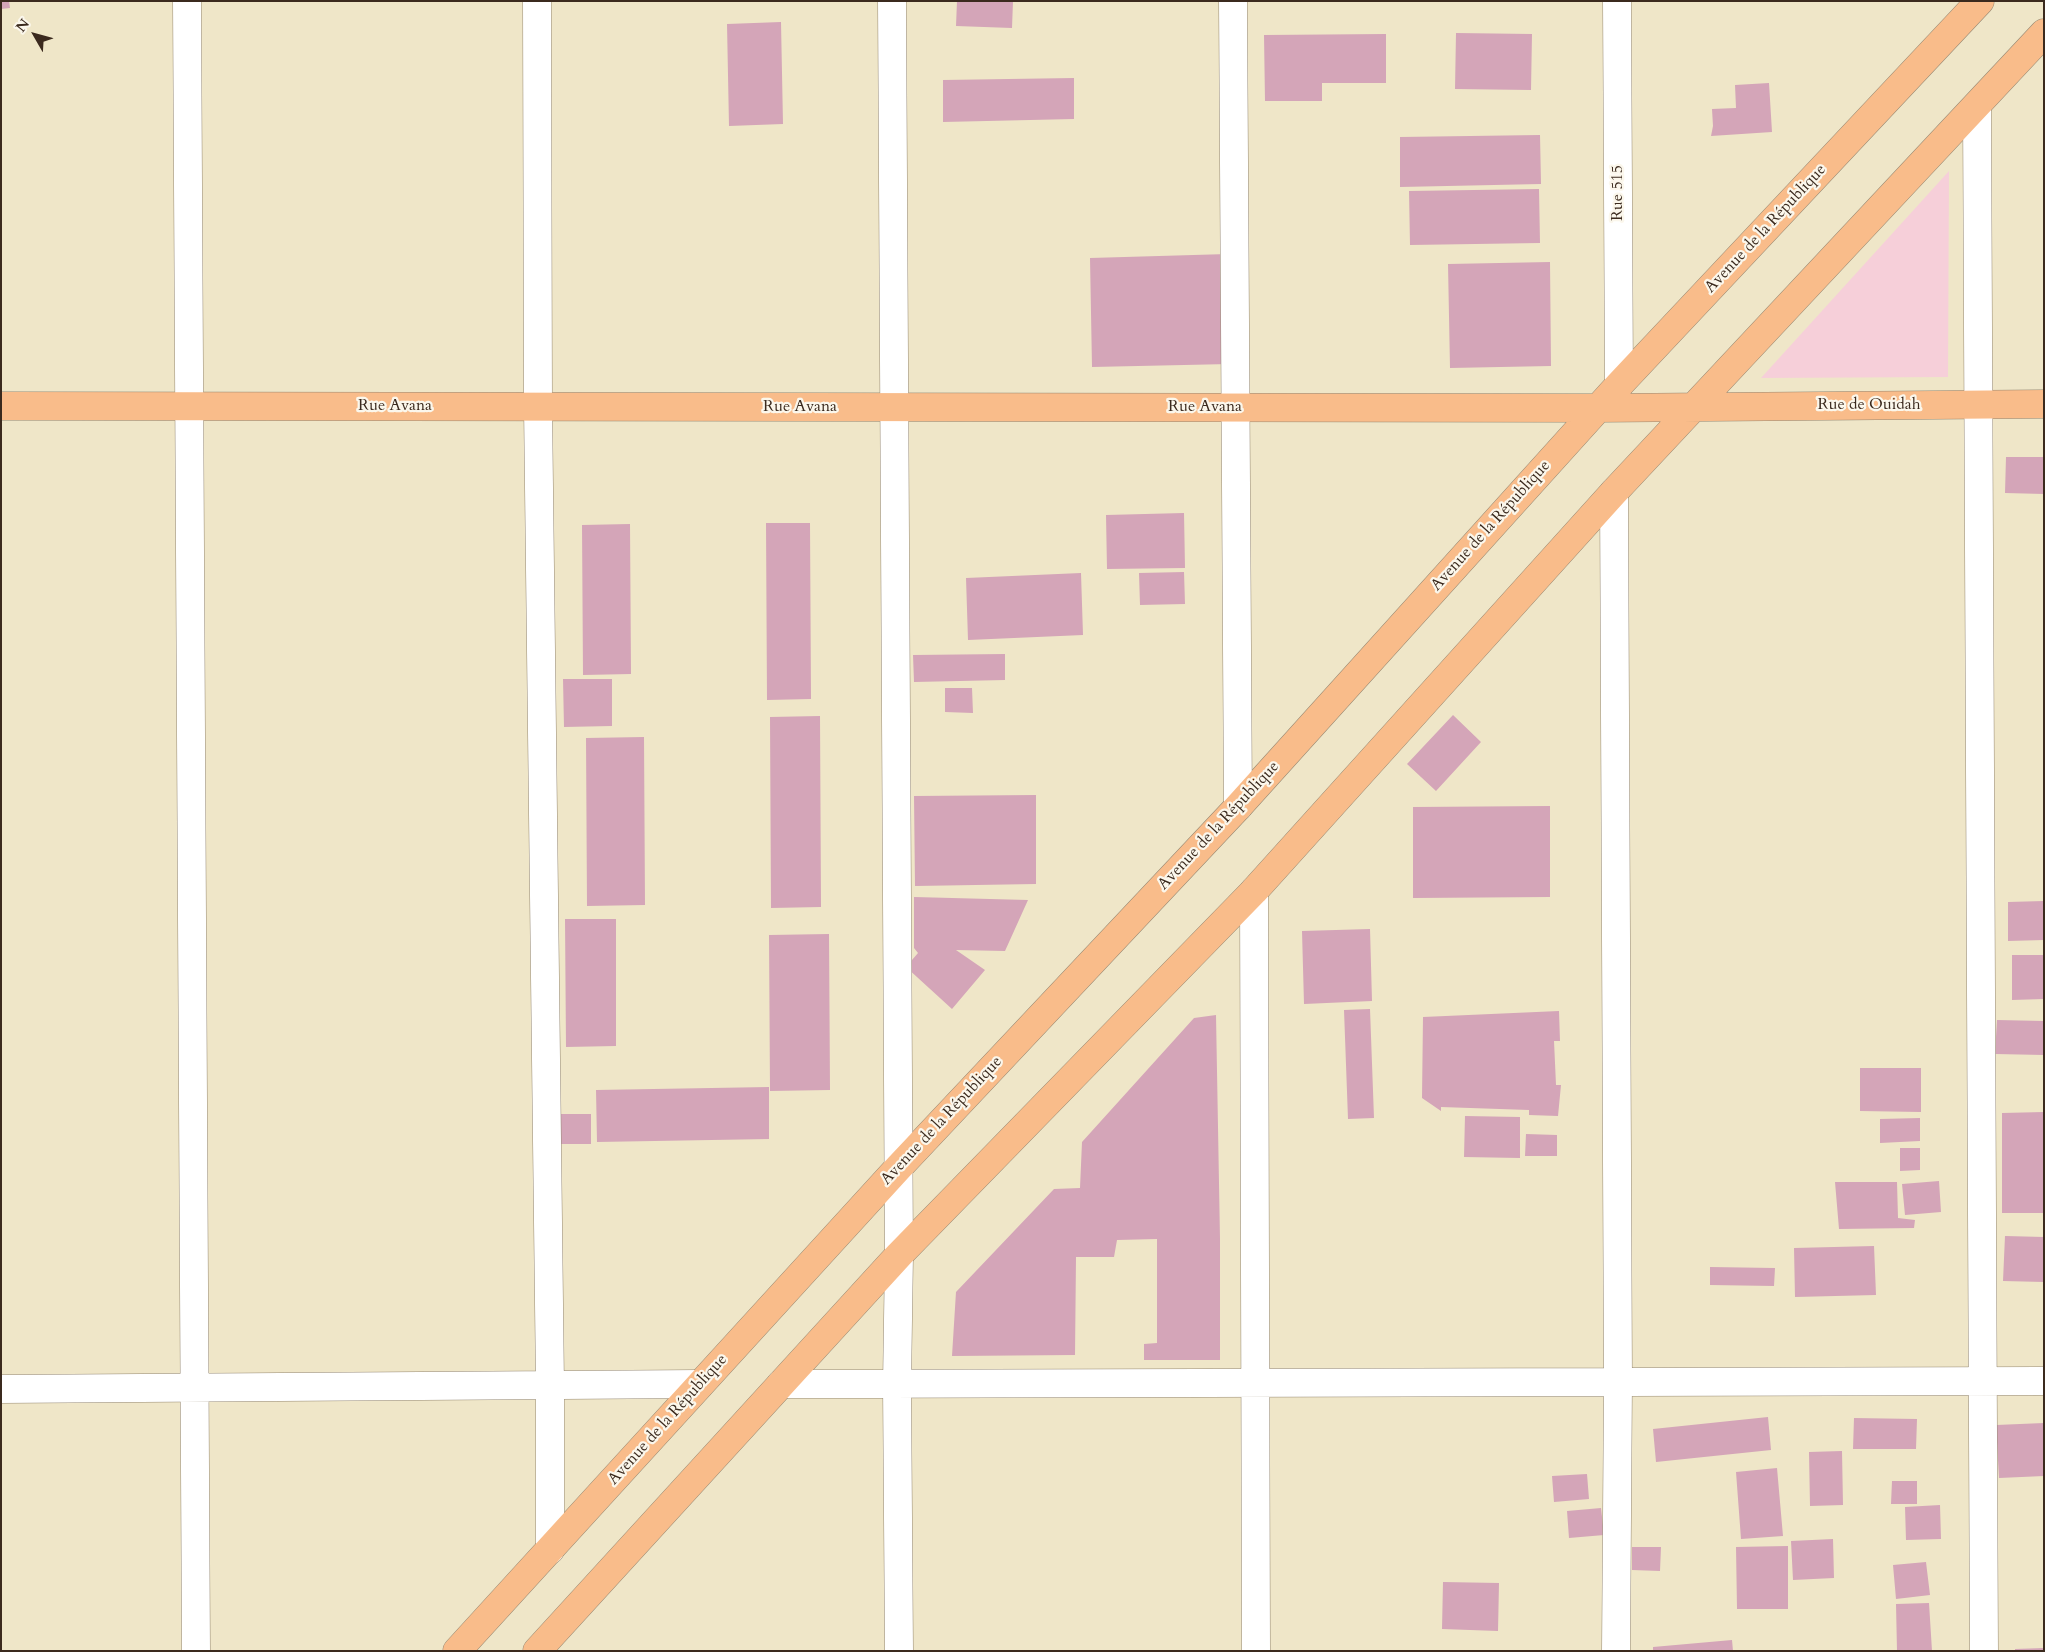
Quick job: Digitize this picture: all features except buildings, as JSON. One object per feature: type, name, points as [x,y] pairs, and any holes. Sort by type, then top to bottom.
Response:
[{"type":"main road","name":"Avenue de la République","points":[[457,1651],[899,1167],[1238,807],[1619,385],[1972,6]]},
{"type":"main road","points":[[548,1644],[899,1255],[1254,890],[1614,492],[2044,33]]},
{"type":"main road","name":"Rue de Ouidah","points":[[1598,408],[2044,404]]},
{"type":"main road","name":"Rue Avana","points":[[1,406],[1598,408]]},
{"type":"street","points":[[187,1],[196,1651]]},
{"type":"street","points":[[537,1],[538,406],[550,1385],[550,1550]]},
{"type":"street","points":[[892,1],[899,1167],[897,1384],[899,1651]]},
{"type":"street","points":[[1233,1],[1238,807]]},
{"type":"street","name":"Rue 515","points":[[1616,1],[1619,385]]},
{"type":"street","points":[[1977,106],[1984,1651]]},
{"type":"street","points":[[1614,492],[1618,1382],[1616,1651]]},
{"type":"street","points":[[1254,890],[1256,1651]]},
{"type":"street","points":[[781,1384],[2044,1381]]},
{"type":"street","points":[[1,1390],[700,1384]]},
{"type":"shaded area","points":[[1949,171],[1948,377],[1761,378]]}]
